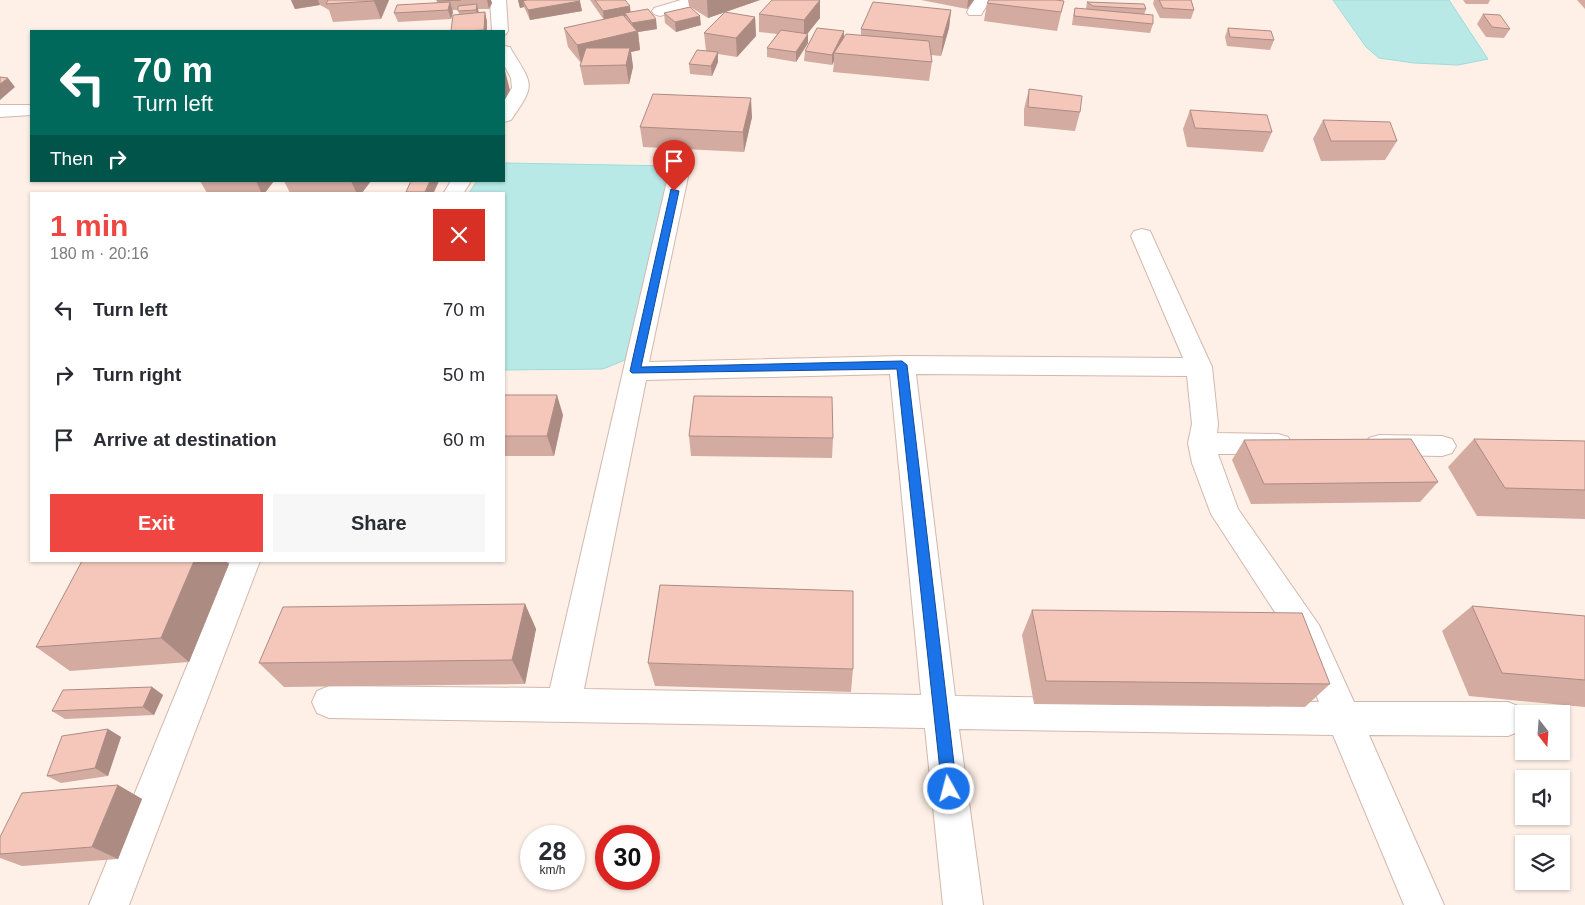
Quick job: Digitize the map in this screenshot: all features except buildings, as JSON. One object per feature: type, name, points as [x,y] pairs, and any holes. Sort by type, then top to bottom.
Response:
[{"type":"street","points":[[498,0],[500,30]]},
{"type":"street","points":[[660,11],[698,0]]},
{"type":"street","points":[[505,54],[512,78],[521,88],[505,114]]},
{"type":"street","points":[[0,111],[30,110]]},
{"type":"street","points":[[564,703],[679,172]]},
{"type":"street","points":[[1142,236],[1199,367],[1205,424],[1202,443],[1206,463],[1226,514],[1308,635],[1424,905]]},
{"type":"street","points":[[635,371],[902,365],[1199,367]]},
{"type":"street","points":[[902,365],[963,905]]},
{"type":"street","points":[[1202,443],[1298,444]]},
{"type":"street","points":[[1356,445],[1442,446]]},
{"type":"street","points":[[109,905],[245,562]]},
{"type":"street","points":[[329,702],[564,703],[1343,719],[1508,719]]},
{"type":"water","points":[[1333,0],[1449,0],[1488,59],[1458,65],[1414,63],[1379,58],[1366,47]]},
{"type":"water","points":[[505,163],[673,166],[630,358],[603,369],[505,370],[505,192],[469,192],[476,182],[505,182]]},
{"type":"route","points":[[674,191],[635,371],[902,365],[949,789]]}]
